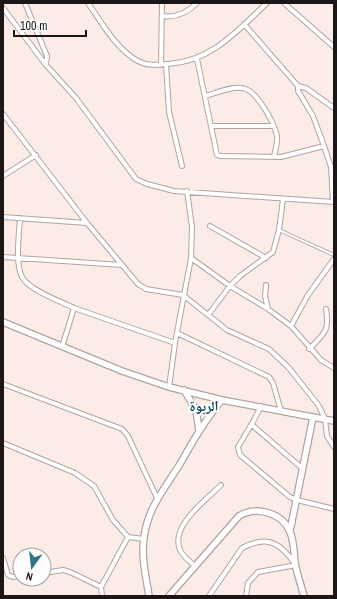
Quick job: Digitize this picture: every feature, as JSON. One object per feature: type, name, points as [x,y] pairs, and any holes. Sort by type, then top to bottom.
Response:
[{"type":"street","points":[[25,3],[47,56],[46,65]]},
{"type":"street","points":[[88,3],[111,35],[133,58],[144,64],[161,65],[179,64],[197,59],[219,47],[266,3]]},
{"type":"street","points":[[161,65],[162,3]]},
{"type":"street","points":[[162,16],[171,17],[181,14],[191,9],[197,3]]},
{"type":"street","points":[[284,3],[334,47]]},
{"type":"street","points":[[3,8],[46,65],[76,98],[136,179],[163,189],[283,200],[333,202],[331,168],[313,116],[298,91],[298,86]]},
{"type":"street","points":[[244,24],[298,86],[306,88],[334,108]]},
{"type":"street","points":[[197,59],[206,96],[215,149],[219,156],[286,156],[324,146]]},
{"type":"street","points":[[166,64],[170,112],[182,166]]},
{"type":"street","points":[[206,96],[235,88],[246,89],[256,96],[274,126],[277,137],[274,157]]},
{"type":"street","points":[[3,114],[87,223],[142,287],[183,295],[227,330],[262,345],[278,356],[312,397],[325,419],[327,436],[334,447]]},
{"type":"street","points":[[212,126],[274,126]]},
{"type":"street","points":[[3,176],[36,155]]},
{"type":"street","points":[[169,387],[183,295],[191,258],[192,227],[187,191]]},
{"type":"street","points":[[208,316],[230,286],[244,272],[270,255],[275,248],[283,200]]},
{"type":"street","points":[[3,217],[87,223]]},
{"type":"street","points":[[20,218],[18,258],[21,276],[25,282],[74,308],[175,343]]},
{"type":"street","points":[[210,226],[266,258]]},
{"type":"street","points":[[3,257],[122,265]]},
{"type":"street","points":[[191,258],[230,286],[268,309],[290,326],[321,360],[334,368]]},
{"type":"street","points":[[290,326],[308,295],[334,259]]},
{"type":"street","points":[[266,284],[265,296],[268,309]]},
{"type":"street","points":[[62,346],[74,308]]},
{"type":"street","points":[[309,348],[327,329],[328,320],[326,309]]},
{"type":"street","points":[[3,322],[145,380],[222,400],[261,406],[334,421]]},
{"type":"street","points":[[177,333],[269,377],[273,383],[281,410]]},
{"type":"street","points":[[3,384],[122,429],[128,436],[157,498]]},
{"type":"street","points":[[184,390],[196,410],[199,430]]},
{"type":"street","points":[[149,596],[144,561],[144,539],[147,521],[157,498],[199,430],[222,400]]},
{"type":"street","points":[[261,406],[252,425],[238,447],[240,455],[297,500],[334,509]]},
{"type":"street","points":[[304,596],[296,565],[290,531],[313,417]]},
{"type":"street","points":[[252,425],[303,469]]},
{"type":"street","points":[[3,444],[75,473],[94,486],[113,520],[128,537],[144,539]]},
{"type":"street","points":[[195,566],[180,551],[177,536],[182,525],[221,485]]},
{"type":"street","points":[[170,596],[239,516],[245,512],[261,511],[272,514],[278,517],[290,531]]},
{"type":"street","points":[[102,596],[101,586],[128,537]]},
{"type":"street","points":[[209,596],[240,550],[250,544],[265,541],[272,542],[284,550],[296,565]]},
{"type":"street","points":[[3,558],[8,575],[12,577]]},
{"type":"street","points":[[246,596],[248,583],[258,572],[296,565]]},
{"type":"street","points":[[52,572],[63,570],[70,572],[101,586]]},
{"type":"lane","points":[[279,230],[334,255]]},
{"type":"district","name":"الربوة","points":[[204,406]]}]
